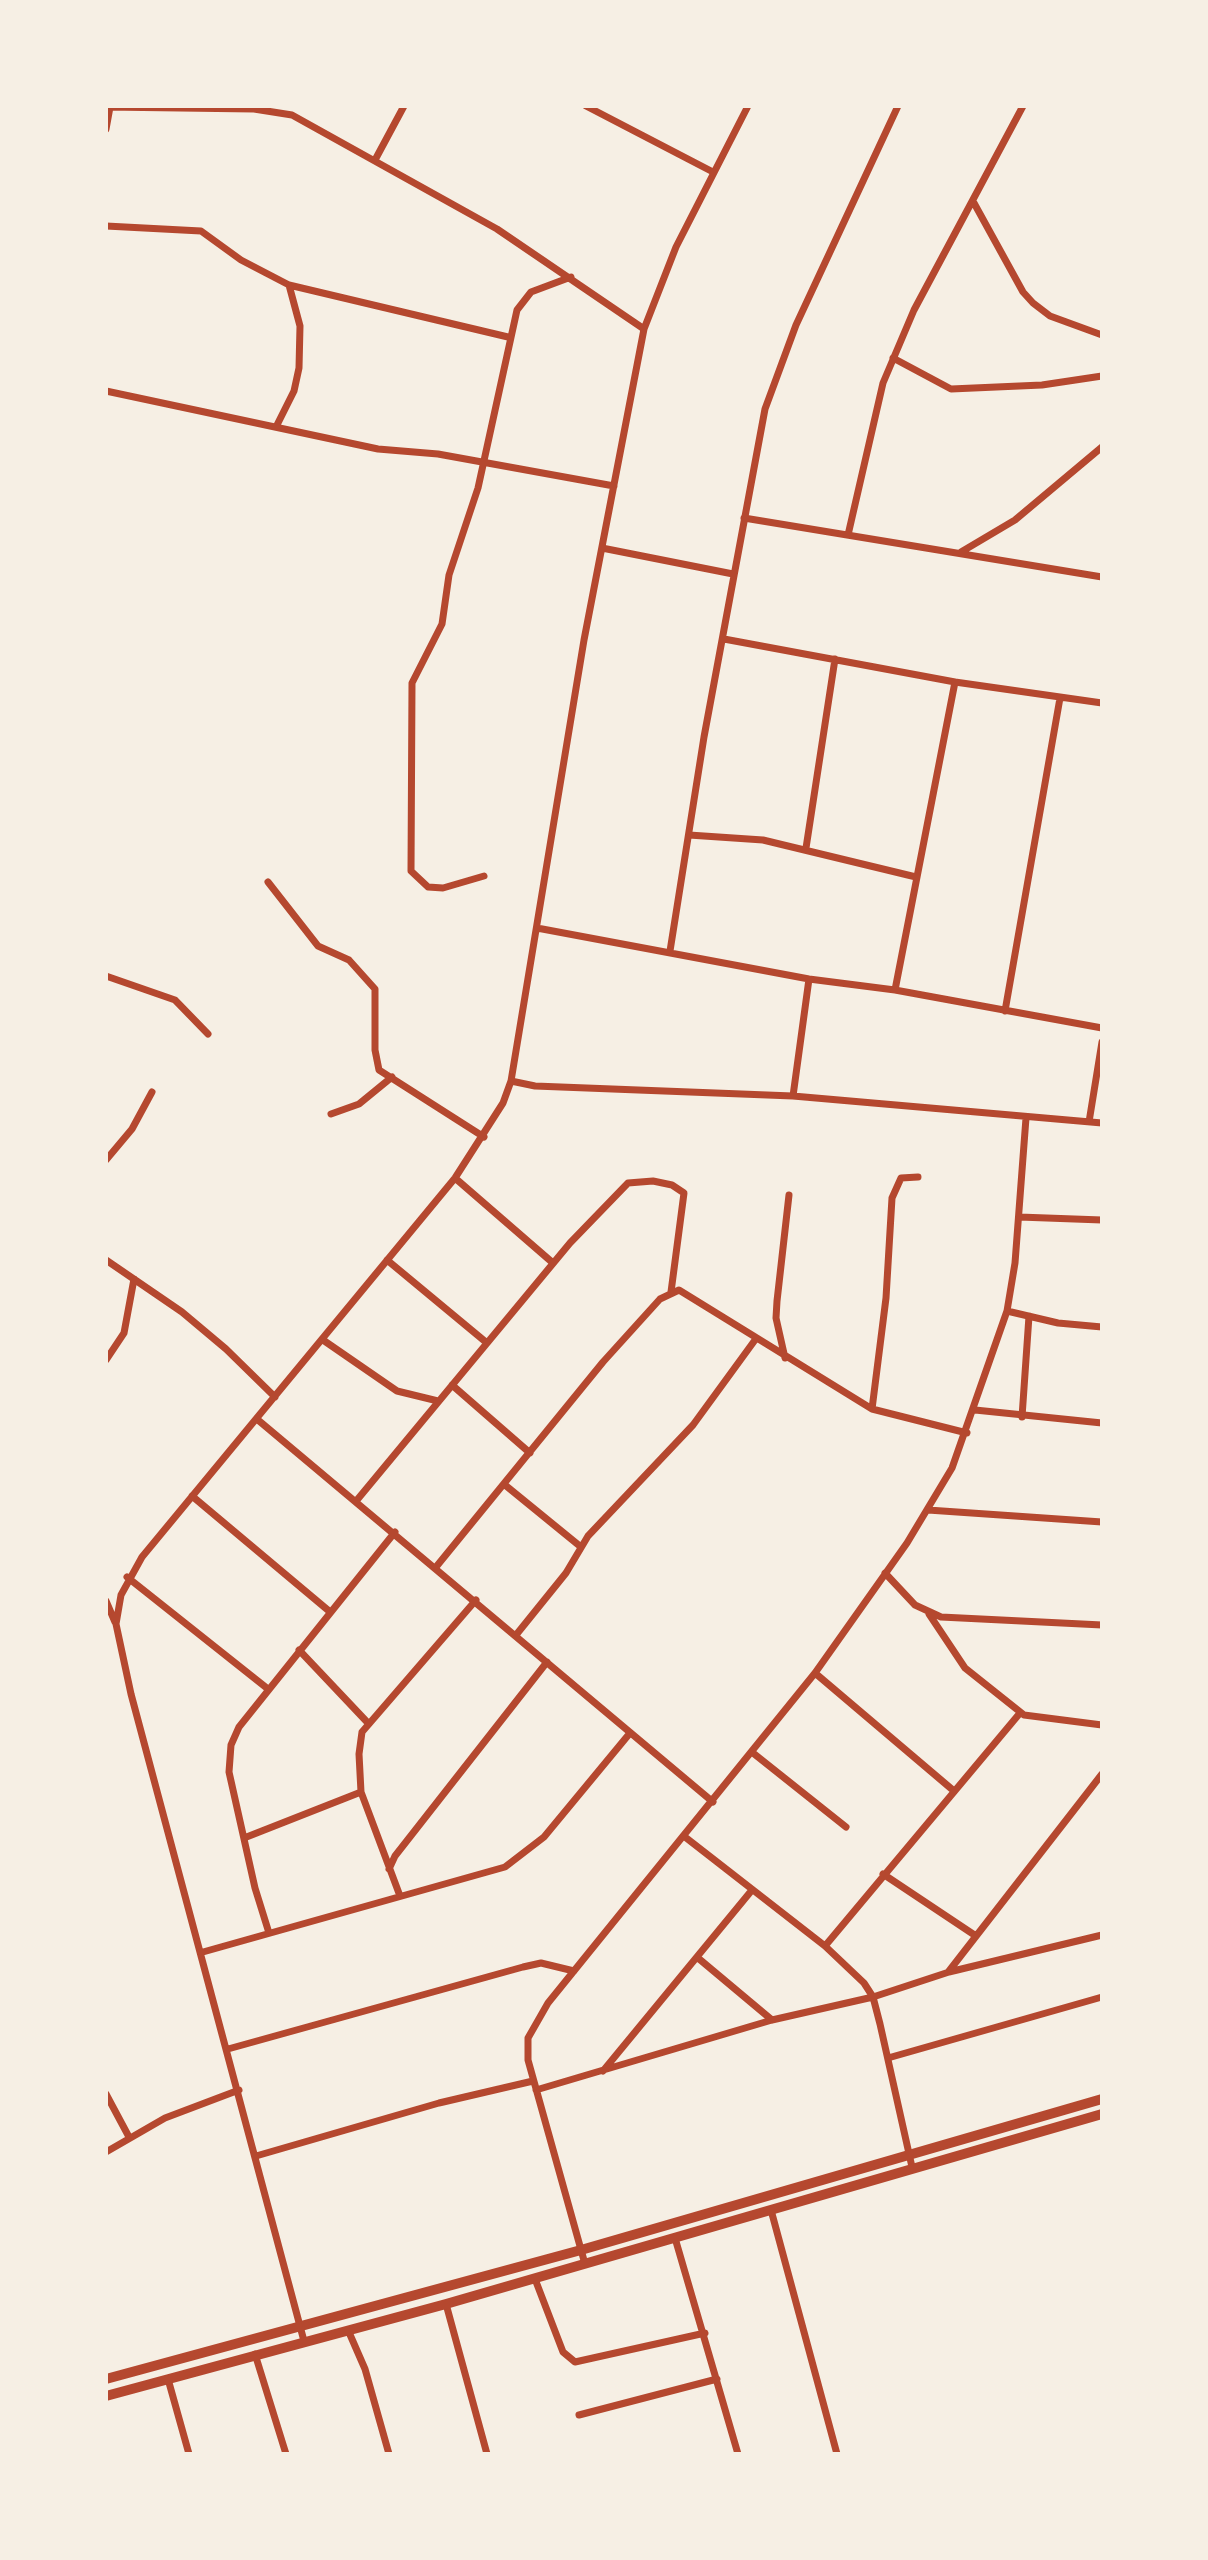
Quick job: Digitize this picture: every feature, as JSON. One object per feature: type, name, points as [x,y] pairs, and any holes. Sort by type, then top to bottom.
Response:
[{"type":"main road","points":[[106,2379],[581,2250],[1102,2099]]},
{"type":"main road","points":[[106,2396],[535,2279],[1102,2114]]},
{"type":"street","points":[[292,115],[297,106]]},
{"type":"street","points":[[375,160],[404,106]]},
{"type":"street","points":[[586,106],[713,172]]},
{"type":"street","points":[[116,1624],[127,1577],[455,1178],[484,1137],[511,1081],[602,548],[644,329],[676,247],[748,106]]},
{"type":"street","points":[[670,951],[733,574],[765,409],[796,325],[898,106]]},
{"type":"street","points":[[848,535],[876,405],[893,358],[914,310],[974,203],[1023,106]]},
{"type":"street","points":[[106,129],[108,107],[254,109],[292,115],[459,206],[571,277],[644,329]]},
{"type":"street","points":[[974,203],[1023,292],[1033,303],[1050,316],[1102,335]]},
{"type":"street","points":[[106,226],[201,231],[211,235],[241,260],[289,285],[508,337]]},
{"type":"street","points":[[484,876],[459,885],[428,887],[417,879],[410,863],[412,683],[442,624],[449,575],[483,462],[508,337],[517,310],[531,292],[545,284],[571,277]]},
{"type":"street","points":[[277,425],[294,391],[299,368],[300,326],[289,285]]},
{"type":"street","points":[[893,358],[951,389],[1042,385],[1102,376]]},
{"type":"street","points":[[106,391],[277,425],[378,449],[483,462],[614,486]]},
{"type":"street","points":[[959,553],[1015,520],[1102,447]]},
{"type":"street","points":[[744,518],[1102,577]]},
{"type":"street","points":[[602,548],[733,574]]},
{"type":"street","points":[[724,639],[955,682],[1102,703]]},
{"type":"street","points":[[806,848],[835,659]]},
{"type":"street","points":[[895,990],[955,682]]},
{"type":"street","points":[[1005,1011],[1060,698]]},
{"type":"street","points":[[689,835],[763,840],[916,877]]},
{"type":"street","points":[[268,882],[318,946],[349,960],[375,989],[377,1066],[484,1137]]},
{"type":"street","points":[[537,928],[809,979],[895,990],[1102,1028]]},
{"type":"street","points":[[106,976],[175,1000],[208,1034]]},
{"type":"street","points":[[793,1096],[809,979]]},
{"type":"street","points":[[1089,1122],[1102,1042]]},
{"type":"street","points":[[331,1114],[359,1104],[392,1077]]},
{"type":"street","points":[[511,1081],[535,1086],[793,1096],[1102,1123]]},
{"type":"street","points":[[106,1160],[132,1129],[152,1092]]},
{"type":"street","points":[[585,2264],[528,2060],[528,2038],[536,2018],[815,1673],[928,1510],[952,1468],[967,1433],[1007,1311],[1019,1217],[1026,1118]]},
{"type":"street","points":[[872,1409],[886,1298],[892,1198],[901,1178],[918,1177]]},
{"type":"street","points":[[455,1178],[553,1263]]},
{"type":"street","points":[[357,1500],[553,1263],[628,1183],[653,1181],[681,1189],[686,1199],[671,1292],[629,1332],[436,1567]]},
{"type":"street","points":[[785,1358],[776,1318],[789,1195]]},
{"type":"street","points":[[1019,1217],[1102,1220]]},
{"type":"street","points":[[106,1260],[226,1349],[275,1397]]},
{"type":"street","points":[[387,1260],[487,1343]]},
{"type":"street","points":[[106,1360],[124,1333],[134,1279]]},
{"type":"street","points":[[671,1292],[685,1293],[755,1340],[872,1409],[967,1433]]},
{"type":"street","points":[[1007,1311],[1102,1327]]},
{"type":"street","points":[[1022,1417],[1029,1316]]},
{"type":"street","points":[[323,1340],[397,1391],[438,1401]]},
{"type":"street","points":[[516,1635],[566,1573],[581,1547],[693,1425],[755,1340]]},
{"type":"street","points":[[452,1385],[530,1453]]},
{"type":"street","points":[[975,1410],[1102,1423]]},
{"type":"street","points":[[258,1420],[713,1802]]},
{"type":"street","points":[[505,1485],[581,1547]]},
{"type":"street","points":[[192,1496],[329,1611]]},
{"type":"street","points":[[928,1510],[1102,1522]]},
{"type":"street","points":[[269,1933],[229,1772],[231,1745],[239,1727],[268,1689],[395,1532]]},
{"type":"street","points":[[885,1573],[915,1605],[929,1614],[965,1668],[1020,1713],[1034,1718],[1102,1725]]},
{"type":"street","points":[[127,1577],[268,1689]]},
{"type":"street","points":[[400,1896],[361,1792],[359,1754],[362,1732],[476,1600]]},
{"type":"street","points":[[106,1601],[116,1624],[142,1734],[203,1952],[304,2341]]},
{"type":"street","points":[[929,1614],[1102,1625]]},
{"type":"street","points":[[299,1650],[368,1723]]},
{"type":"street","points":[[389,1869],[402,1846],[547,1662]]},
{"type":"street","points":[[815,1673],[954,1791]]},
{"type":"street","points":[[825,1946],[1020,1713]]},
{"type":"street","points":[[203,1952],[505,1867],[544,1837],[630,1733]]},
{"type":"street","points":[[753,1753],[846,1827]]},
{"type":"street","points":[[949,1972],[1102,1774]]},
{"type":"street","points":[[244,1838],[361,1792]]},
{"type":"street","points":[[685,1837],[825,1946],[858,1977],[873,1997],[912,2167]]},
{"type":"street","points":[[883,1874],[976,1936]]},
{"type":"street","points":[[603,2072],[752,1890]]},
{"type":"street","points":[[256,2156],[439,2103],[603,2072],[772,2020],[873,1997],[949,1972],[1102,1935]]},
{"type":"street","points":[[698,1958],[772,2020]]},
{"type":"street","points":[[228,2049],[523,1967],[541,1963],[574,1971]]},
{"type":"street","points":[[888,2058],[1102,1997]]},
{"type":"street","points":[[106,2152],[129,2137],[193,2106],[239,2090]]},
{"type":"street","points":[[106,2094],[129,2137]]},
{"type":"street","points":[[771,2210],[837,2454]]},
{"type":"street","points":[[675,2238],[738,2454]]},
{"type":"street","points":[[535,2279],[563,2352],[575,2362],[705,2333]]},
{"type":"street","points":[[446,2304],[487,2454]]},
{"type":"street","points":[[348,2330],[365,2369],[389,2454]]},
{"type":"street","points":[[255,2354],[286,2454]]},
{"type":"street","points":[[168,2379],[189,2454]]},
{"type":"street","points":[[579,2415],[717,2379]]}]
